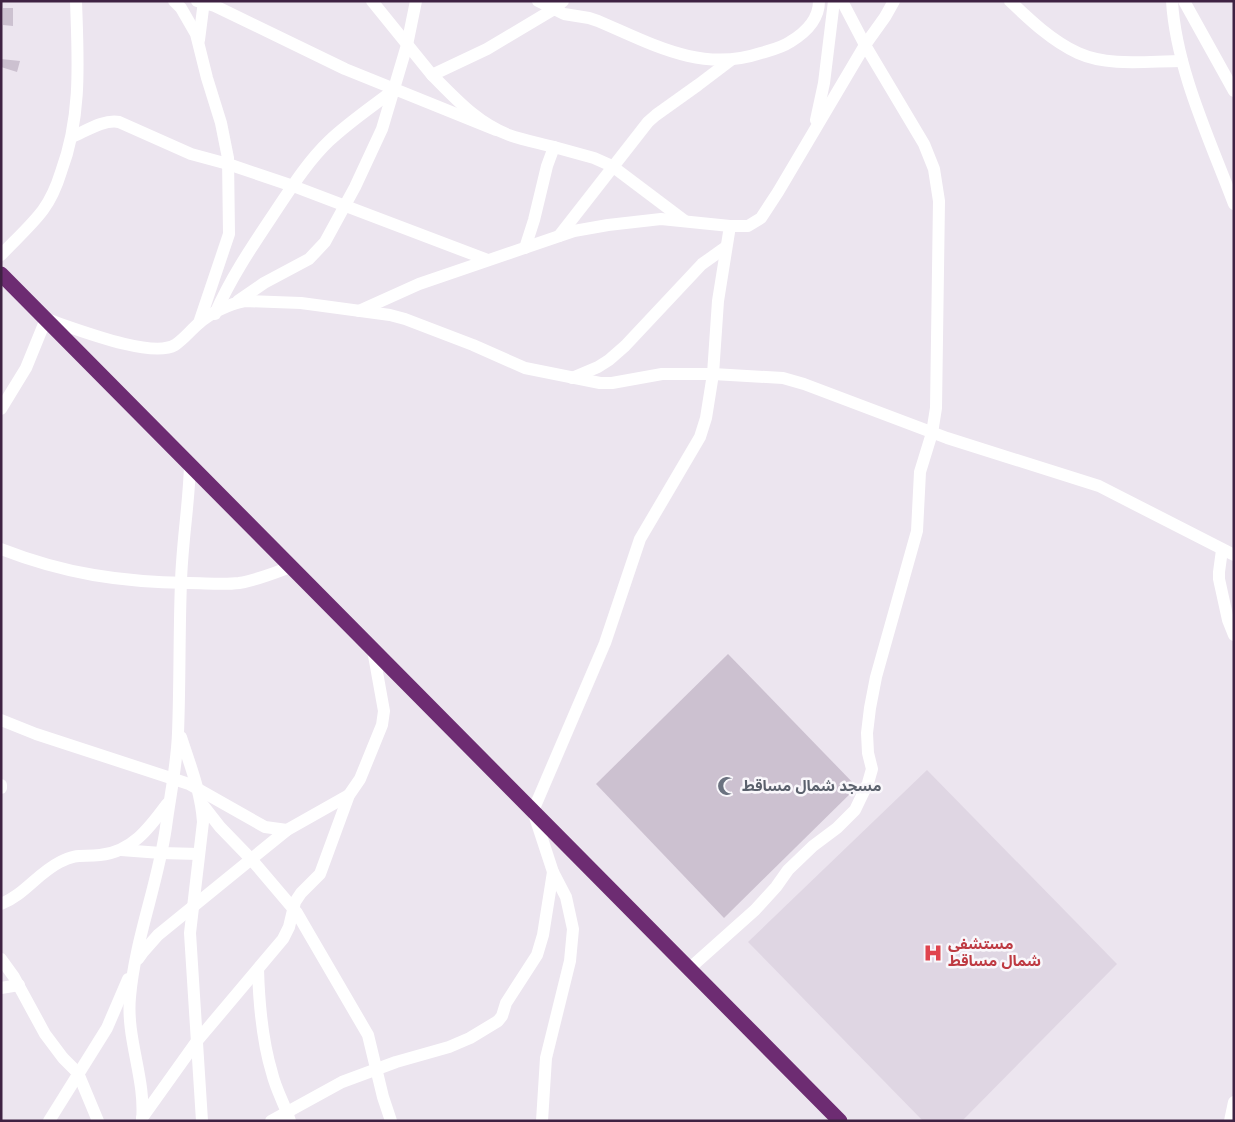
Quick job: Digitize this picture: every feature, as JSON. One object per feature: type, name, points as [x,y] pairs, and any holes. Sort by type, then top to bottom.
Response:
[{"type":"highway","points":[[1,274],[840,1121]]},
{"type":"street","points":[[1,255],[43,209],[57,185],[68,154],[77,108],[76,1]]},
{"type":"street","points":[[174,1],[181,8],[196,34],[207,78],[222,123],[228,164],[229,234],[199,323]]},
{"type":"street","points":[[372,1],[432,75],[474,115],[496,130]]},
{"type":"street","points":[[1,409],[26,368],[46,319],[134,347],[149,349],[173,346],[199,323],[236,302],[264,283],[309,259],[317,252],[325,242],[355,187],[382,129],[407,45],[416,1]]},
{"type":"street","points":[[538,1],[558,5],[564,14],[598,21],[659,48],[684,56],[722,61],[753,56],[784,46],[801,36],[816,17],[819,5]]},
{"type":"street","points":[[813,132],[824,84],[827,35],[834,1]]},
{"type":"street","points":[[690,968],[755,910],[776,887],[788,870],[855,810],[863,796],[872,769],[868,753],[867,733],[876,677],[917,531],[920,472],[932,432],[936,408],[938,201],[934,169],[924,144],[865,45],[842,1]]},
{"type":"street","points":[[359,311],[419,284],[574,232],[608,225],[662,219],[748,226],[761,218],[778,192],[865,45],[894,1]]},
{"type":"street","points":[[885,17],[902,1]]},
{"type":"street","points":[[1010,1],[1056,41],[1080,54],[1123,62],[1182,61]]},
{"type":"street","points":[[1172,1],[1174,27],[1182,61],[1234,204]]},
{"type":"street","points":[[1184,1],[1234,90]]},
{"type":"street","points":[[199,45],[202,2],[229,12],[345,69],[496,130],[594,158],[614,168],[686,222]]},
{"type":"street","points":[[432,75],[487,49],[558,5]]},
{"type":"street","points":[[819,5],[827,35]]},
{"type":"street","points":[[801,36],[827,35]]},
{"type":"street","points":[[559,236],[614,168],[648,122],[656,114],[731,60]]},
{"type":"street","points":[[215,314],[225,289],[293,186],[328,142],[395,89]]},
{"type":"street","points":[[72,136],[112,121],[119,122],[190,154],[228,164],[293,186],[488,260]]},
{"type":"street","points":[[525,248],[554,147]]},
{"type":"street","points":[[542,1121],[546,1058],[570,961],[573,929],[566,897],[553,872],[533,811],[606,643],[640,539],[700,437],[706,418],[713,374],[718,301],[730,226]]},
{"type":"street","points":[[572,378],[609,360],[625,346],[666,300],[702,264],[726,247]]},
{"type":"street","points":[[236,302],[301,303],[390,315],[473,345],[525,368],[600,383],[612,383],[662,374],[713,374],[783,378],[804,384],[932,432],[1099,486],[1228,552],[1219,572],[1219,579],[1228,620],[1234,635]]},
{"type":"street","points":[[142,1120],[142,1096],[129,1014],[134,966],[160,854],[177,753],[181,583],[185,521],[190,496],[190,465]]},
{"type":"street","points":[[1,550],[36,562],[92,576],[132,581],[240,583],[290,566]]},
{"type":"street","points":[[142,1120],[197,1041],[283,939],[289,926],[295,902],[301,893],[320,874],[349,795],[360,779],[382,725],[384,711],[373,650]]},
{"type":"street","points":[[1,720],[61,743],[172,778],[198,789],[266,827],[287,830]]},
{"type":"street","points":[[178,730],[202,804],[203,822],[190,934],[202,1121]]},
{"type":"street","points":[[49,1121],[107,1028],[142,952],[158,935],[287,830],[349,795]]},
{"type":"street","points":[[1,904],[15,897],[57,863],[68,858],[75,855],[109,854],[121,850],[146,832],[169,801]]},
{"type":"street","points":[[202,804],[220,827],[251,858],[293,909],[368,1035],[391,1121]]},
{"type":"street","points":[[121,850],[160,854],[199,854]]},
{"type":"street","points":[[271,1121],[289,1116],[330,1088],[420,1054],[448,1047],[470,1038],[498,1021],[506,1004],[537,955],[543,935],[553,872]]},
{"type":"street","points":[[1,959],[19,985],[45,1034],[63,1058],[78,1073],[98,1121]]},
{"type":"street","points":[[258,969],[264,1040],[272,1074],[289,1116]]},
{"type":"street","points":[[1,988],[19,985]]},
{"type":"street","points":[[1230,1121],[1234,1102]]},
{"type":"shaded area","name":"مستشفى شمال مساقط","points":[[927,770],[1117,964],[962,1121],[923,1121],[748,942]]},
{"type":"building","points":[[3,8],[13,8],[13,26],[3,25]]},
{"type":"building","points":[[1,59],[20,61],[17,72],[1,67]]},
{"type":"building","name":"مسجد شمال مساقط","points":[[728,654],[857,787],[724,918],[596,784]]},
{"type":"place","name":"مسجد شمال مساقط","points":[[727,786]]},
{"type":"place","name":"مستشفى شمال مساقط","points":[[933,953]]}]
